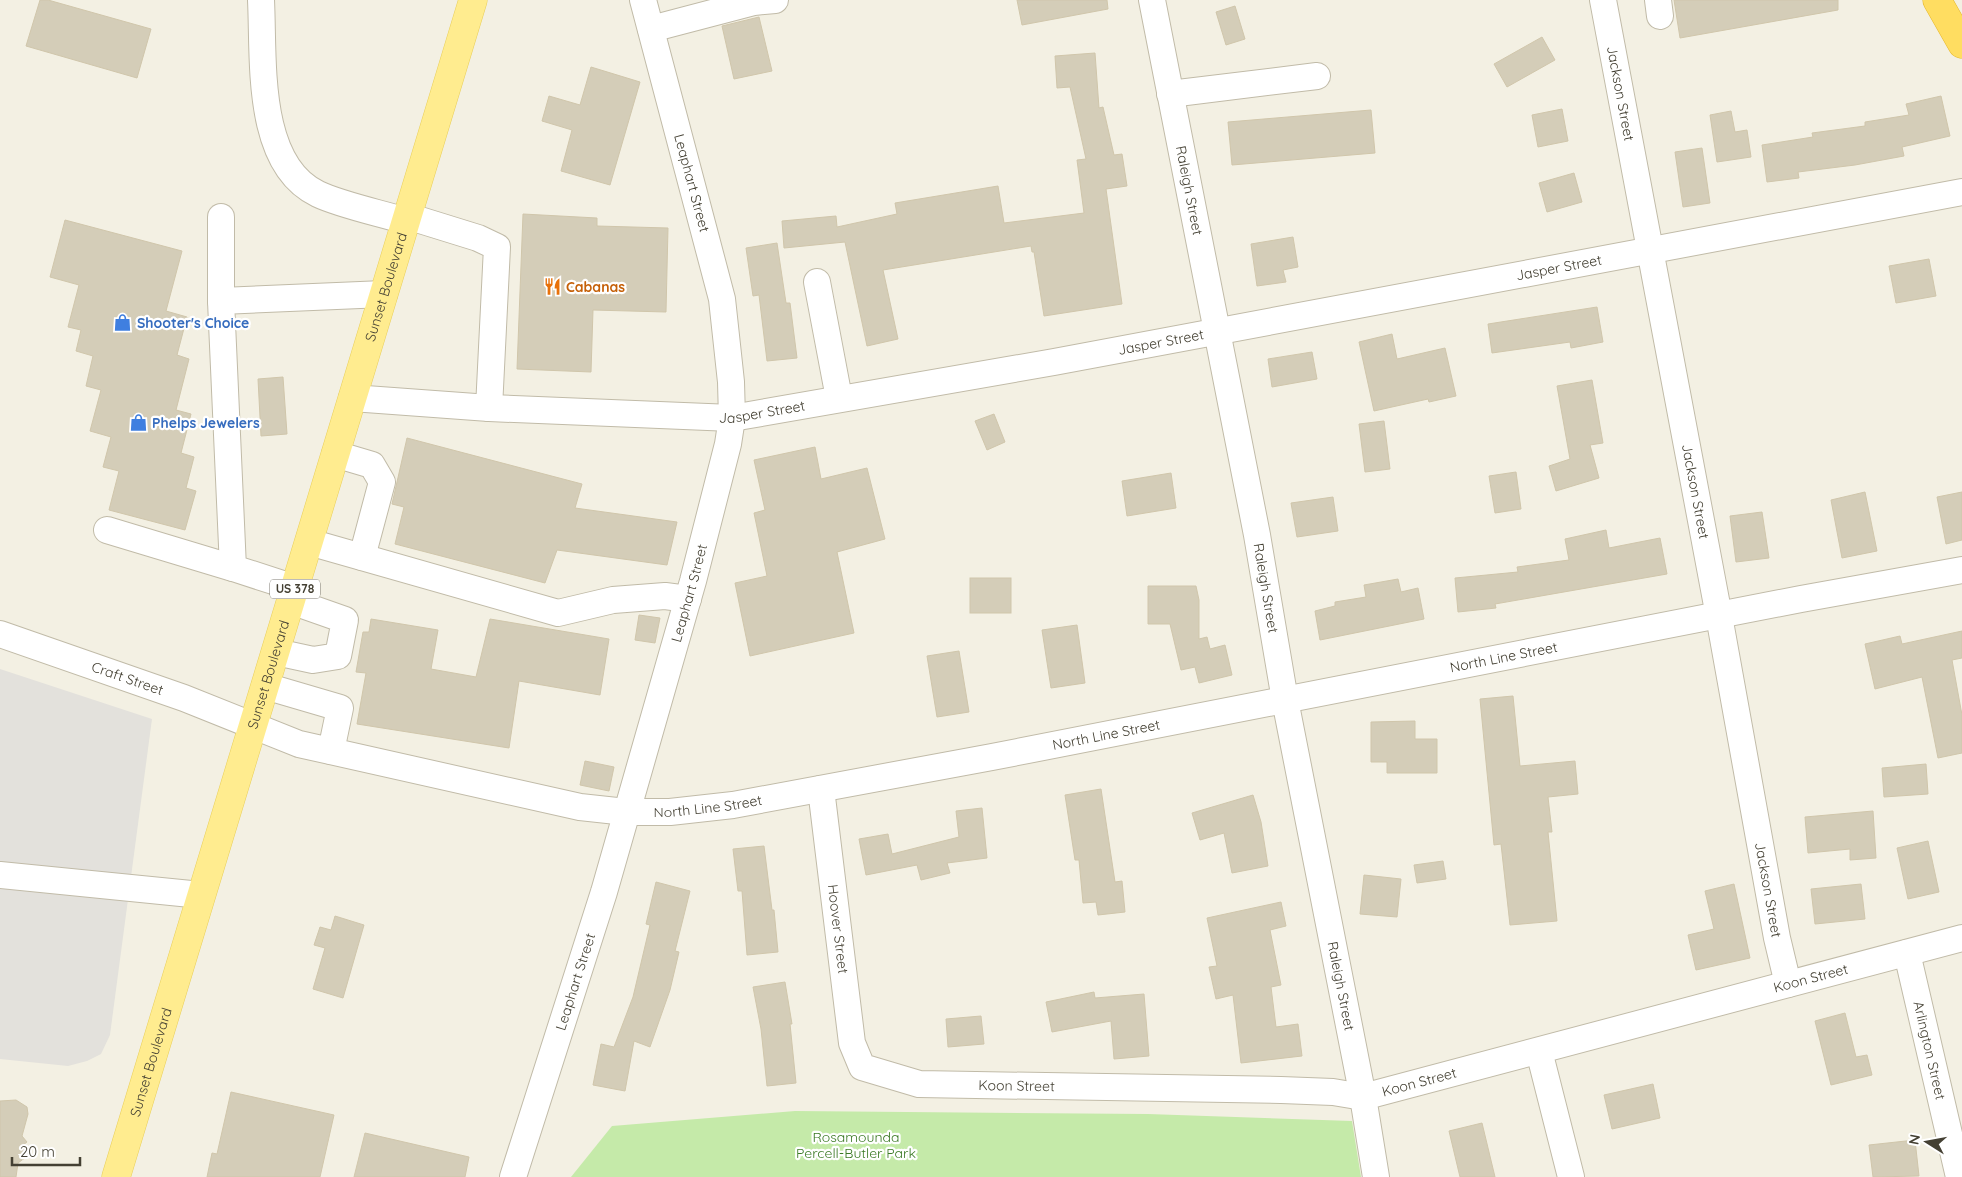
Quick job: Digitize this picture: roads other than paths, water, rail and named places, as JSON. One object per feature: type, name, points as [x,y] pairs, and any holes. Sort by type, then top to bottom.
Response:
[{"type":"highway","points":[[1937,0],[1962,44]]},
{"type":"main road","name":"Sunset Boulevard","points":[[116,1177],[473,0]]},
{"type":"street","points":[[261,0],[266,100],[271,132],[283,159],[297,180],[318,194],[478,238],[496,247],[489,408]]},
{"type":"street","name":"Leaphart Street","points":[[513,1177],[604,892],[688,599],[728,444],[732,418],[731,382],[722,299],[643,0]]},
{"type":"street","points":[[651,29],[738,6],[775,0]]},
{"type":"street","name":"Raleigh Street","points":[[1152,0],[1257,535],[1285,700],[1363,1097],[1376,1177]]},
{"type":"street","name":"Jackson Street","points":[[1603,0],[1648,249],[1719,616],[1777,938],[1788,984]]},
{"type":"street","points":[[1170,94],[1317,76]]},
{"type":"street","name":"Jasper Street","points":[[352,398],[489,408],[732,418],[1054,362],[1648,249],[1962,192]]},
{"type":"street","points":[[220,217],[221,300],[233,568]]},
{"type":"street","points":[[817,282],[839,398]]},
{"type":"street","points":[[221,300],[384,294]]},
{"type":"street","points":[[335,454],[372,466],[382,482],[362,557]]},
{"type":"street","points":[[107,530],[233,568],[344,620],[338,656],[313,660],[276,652]]},
{"type":"street","points":[[309,542],[558,613],[613,600],[665,596],[688,599]]},
{"type":"street","name":"North Line Street","points":[[253,725],[299,744],[580,807],[626,812],[670,812],[733,805],[821,789],[1801,599],[1962,570]]},
{"type":"street","name":"Craft Street","points":[[0,634],[184,698],[253,725]]},
{"type":"street","points":[[265,686],[340,708],[331,751]]},
{"type":"street","name":"Hoover Street","points":[[821,789],[852,1043],[862,1067]]},
{"type":"street","points":[[0,874],[202,895]]},
{"type":"street","name":"Koon Street","points":[[862,1067],[919,1084],[1281,1090],[1333,1092],[1363,1097],[1962,938]]},
{"type":"street","name":"Arlington Street","points":[[1907,953],[1959,1177]]},
{"type":"street","points":[[1540,1051],[1571,1177]]},
{"type":"place","name":"Cabanas","points":[[552,287]]},
{"type":"place","name":"Shooter's Choice","points":[[123,323]]},
{"type":"place","name":"Phelps Jewelers","points":[[138,423]]},
{"type":"park label","name":"Rosamounda Percell-Butler Park","points":[[856,1146]]}]
